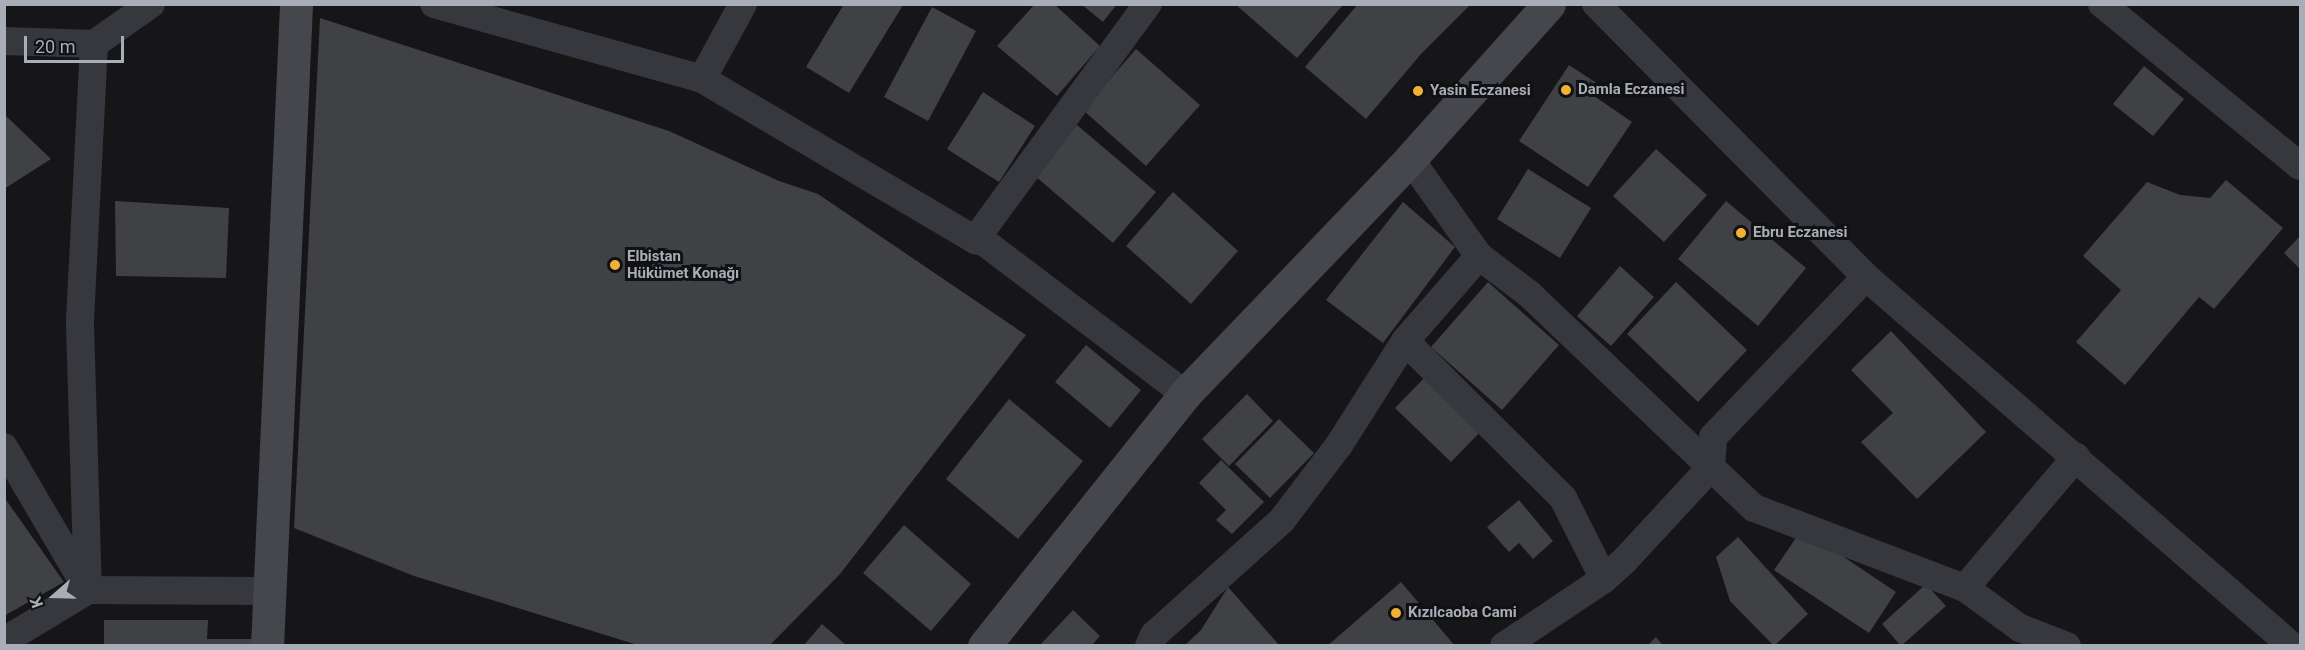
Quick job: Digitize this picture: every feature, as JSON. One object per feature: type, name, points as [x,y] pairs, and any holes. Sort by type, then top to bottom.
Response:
[{"type":"main road","points":[[267,645],[297,4]]},
{"type":"main road","points":[[984,645],[1185,394],[1410,159],[1549,4]]},
{"type":"street","points":[[4,42],[94,44],[151,4]]},
{"type":"street","points":[[434,4],[702,79],[975,240],[984,242],[1185,394]]},
{"type":"street","points":[[702,79],[743,4]]},
{"type":"street","points":[[975,240],[1148,4]]},
{"type":"street","points":[[1596,4],[1866,277],[2292,645]]},
{"type":"street","points":[[2102,4],[2301,166]]},
{"type":"street","points":[[88,590],[80,324],[94,44]]},
{"type":"street","points":[[1410,159],[1479,256],[1529,294],[1754,508],[1965,588],[2020,628],[2067,645]]},
{"type":"street","points":[[1149,645],[1154,635],[1282,520],[1339,444],[1405,341],[1479,256]]},
{"type":"street","points":[[1504,645],[1604,579],[1711,467],[1713,437],[1866,277]]},
{"type":"street","points":[[1405,341],[1563,498],[1604,579]]},
{"type":"street","points":[[4,447],[88,590]]},
{"type":"street","points":[[1965,588],[2076,457]]},
{"type":"street","points":[[4,641],[88,590],[270,591]]},
{"type":"building","points":[[844,4],[903,5],[849,93],[806,67]]},
{"type":"building","points":[[1081,4],[1117,4],[1103,22]]},
{"type":"building","points":[[1235,4],[1339,4],[1342,6],[1297,58]]},
{"type":"building","points":[[1358,4],[1471,4],[1421,54],[1366,119],[1305,67]]},
{"type":"building","points":[[1034,5],[1055,5],[1100,46],[1057,96],[997,46]]},
{"type":"building","points":[[932,7],[976,31],[928,121],[884,97]]},
{"type":"building","name":"Elbistan Hükümet Konağı","points":[[320,18],[669,131],[779,181],[818,194],[1026,335],[840,574],[769,646],[641,646],[414,576],[294,528]]},
{"type":"building","points":[[1136,49],[1200,105],[1146,166],[1083,110]]},
{"type":"building","points":[[1569,65],[1601,86],[1594,96],[1632,122],[1588,187],[1519,141]]},
{"type":"building","points":[[2144,66],[2184,99],[2153,136],[2113,104]]},
{"type":"building","points":[[983,92],[1035,126],[999,182],[947,149]]},
{"type":"building","points":[[4,114],[51,159],[4,189]]},
{"type":"building","points":[[1077,125],[1156,192],[1113,243],[1034,175]]},
{"type":"building","points":[[1656,149],[1707,195],[1664,242],[1613,196]]},
{"type":"building","points":[[1528,169],[1591,208],[1560,258],[1497,219]]},
{"type":"building","points":[[2226,180],[2283,228],[2214,309],[2199,297],[2125,385],[2076,342],[2121,290],[2083,256],[2147,182],[2180,195],[2210,198]]},
{"type":"building","points":[[1173,192],[1238,251],[1191,304],[1126,246]]},
{"type":"building","points":[[115,201],[229,208],[226,278],[116,276]]},
{"type":"building","points":[[1726,201],[1806,268],[1758,326],[1678,259]]},
{"type":"building","points":[[1403,202],[1455,247],[1383,343],[1326,300]]},
{"type":"building","points":[[2300,236],[2300,269],[2284,253]]},
{"type":"building","points":[[1620,266],[1654,297],[1611,346],[1577,316]]},
{"type":"building","points":[[1488,282],[1559,345],[1502,410],[1431,347]]},
{"type":"building","points":[[1676,282],[1747,350],[1698,402],[1627,334]]},
{"type":"building","points":[[1891,331],[1986,432],[1917,499],[1861,442],[1893,413],[1851,370]]},
{"type":"building","points":[[1086,345],[1141,390],[1110,428],[1055,382]]},
{"type":"building","points":[[1429,373],[1485,427],[1451,462],[1395,408]]},
{"type":"building","points":[[1247,394],[1273,421],[1229,466],[1202,439]]},
{"type":"building","points":[[1009,399],[1083,461],[1018,539],[946,479]]},
{"type":"building","points":[[1279,419],[1314,453],[1270,498],[1235,464]]},
{"type":"building","points":[[1221,460],[1264,502],[1232,534],[1216,520],[1226,510],[1199,483]]},
{"type":"building","points":[[4,497],[64,582],[4,616]]},
{"type":"building","points":[[1519,500],[1553,541],[1533,559],[1519,543],[1509,552],[1487,527]]},
{"type":"building","points":[[904,525],[971,584],[931,631],[863,573]]},
{"type":"building","points":[[1802,529],[1896,592],[1869,633],[1774,570]]},
{"type":"building","points":[[1738,537],[1808,614],[1774,646],[1730,601],[1716,557]]},
{"type":"building","name":"Kızılcaoba Cami","points":[[1401,582],[1455,646],[1327,646]]},
{"type":"building","points":[[1926,584],[1946,606],[1901,646],[1882,624]]},
{"type":"building","points":[[1228,587],[1280,646],[1184,646],[1201,630]]},
{"type":"building","points":[[1073,610],[1100,636],[1091,646],[1039,646]]},
{"type":"building","points":[[104,620],[208,620],[207,639],[256,639],[256,646],[104,646]]},
{"type":"building","points":[[822,624],[847,646],[803,646]]},
{"type":"building","points":[[1656,637],[1663,646],[1647,646]]},
{"type":"place","name":"Damla Eczanesi","points":[[1566,90]]},
{"type":"place","name":"Yasin Eczanesi","points":[[1418,91]]},
{"type":"place","name":"Ebru Eczanesi","points":[[1741,233]]},
{"type":"place","name":"Elbistan Hükümet Konağı","points":[[615,265]]},
{"type":"place","name":"Kızılcaoba Cami","points":[[1396,613]]}]
